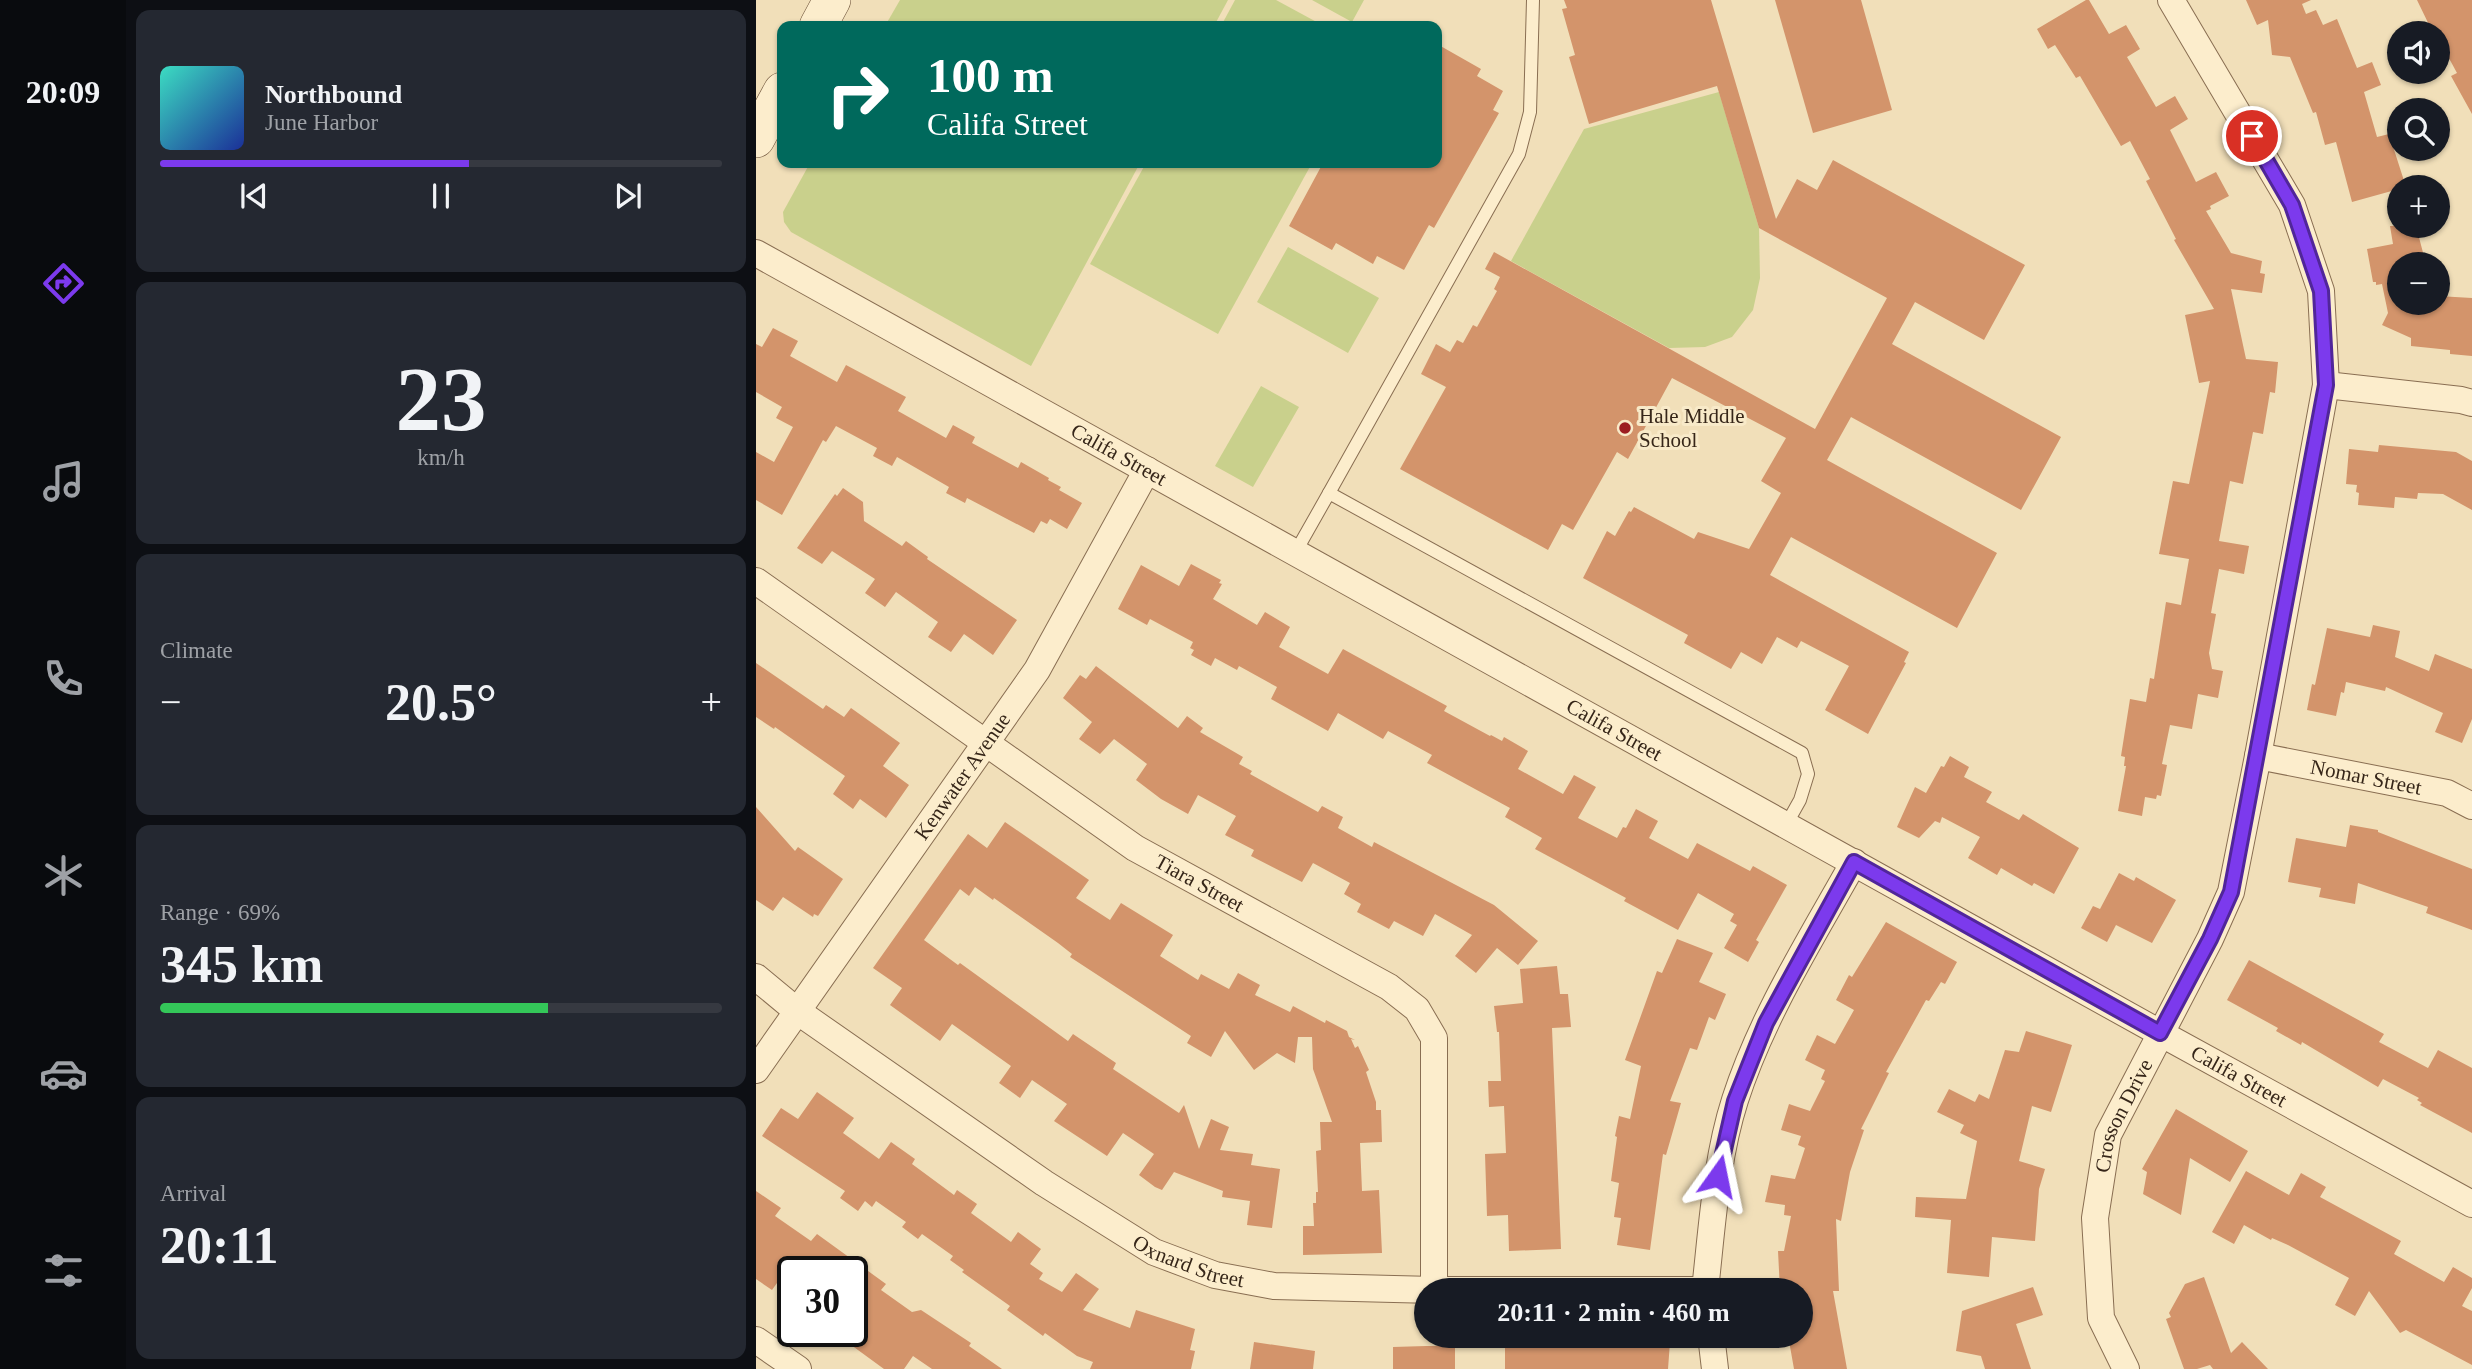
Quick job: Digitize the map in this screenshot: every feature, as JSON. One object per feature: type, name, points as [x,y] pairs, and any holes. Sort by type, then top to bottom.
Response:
[{"type":"main road","points":[[821,21],[832,0]]},
{"type":"main road","points":[[756,139],[777,100]]},
{"type":"street","name":"Crosson Drive","points":[[2126,1369],[2101,1318],[2095,1219],[2108,1135],[2210,939],[2231,892],[2326,385],[2321,291],[2292,205],[2171,0]]},
{"type":"street","name":"Califa Street","points":[[756,253],[2472,1204]]},
{"type":"street","points":[[2326,385],[2472,403]]},
{"type":"street","name":"Kenwater Avenue","points":[[756,1070],[1052,645],[1147,470]]},
{"type":"street","name":"Tiara Street","points":[[756,581],[1135,848],[1389,987],[1416,1009],[1434,1038],[1434,1278]]},
{"type":"street","name":"Nomar Street","points":[[2258,756],[2447,793],[2472,806]]},
{"type":"street","points":[[1706,1278],[1718,1176],[1735,1101],[1766,1023],[1854,862]]},
{"type":"street","name":"Oxnard Street","points":[[756,977],[797,1011],[1044,1183],[1154,1252],[1214,1275],[1274,1286],[1414,1290]]},
{"type":"street","points":[[756,1340],[798,1369]]},
{"type":"street","points":[[1713,1348],[1715,1369]]},
{"type":"lane","points":[[1295,553],[1520,154],[1530,112],[1533,0]]},
{"type":"lane","points":[[1329,493],[1802,753],[1808,774],[1800,800],[1786,825]]},
{"type":"green space","points":[[900,0],[1228,0],[1217,21],[888,21]]},
{"type":"green space","points":[[1235,0],[1276,0],[1315,21],[1224,21]]},
{"type":"green space","points":[[1312,0],[1364,0],[1350,21]]},
{"type":"green space","points":[[1719,92],[1759,228],[1760,278],[1753,310],[1732,337],[1705,347],[1669,348],[1511,261],[1584,129]]},
{"type":"green space","points":[[807,168],[1137,168],[1031,366],[791,232],[784,222],[783,212]]},
{"type":"green space","points":[[1143,168],[1309,168],[1218,334],[1090,264]]},
{"type":"green space","points":[[1288,247],[1379,298],[1348,353],[1257,302]]},
{"type":"green space","points":[[1261,386],[1299,407],[1253,487],[1215,466]]},
{"type":"building","points":[[1564,0],[1711,0],[1776,219],[1797,179],[1817,190],[1833,160],[2025,265],[1984,340],[1915,302],[1892,344],[2061,437],[2021,510],[1851,417],[1827,460],[1997,553],[1957,628],[1791,537],[1770,575],[1909,652],[1904,662],[1906,663],[1868,734],[1825,710],[1849,666],[1801,641],[1797,648],[1777,637],[1762,664],[1741,652],[1731,669],[1684,643],[1688,635],[1583,578],[1607,531],[1615,536],[1634,507],[1694,539],[1698,532],[1749,549],[1781,493],[1761,481],[1786,438],[1672,378],[1628,459],[1617,452],[1573,530],[1562,524],[1548,550],[1400,469],[1446,387],[1421,374],[1436,344],[1450,352],[1457,340],[1463,343],[1473,325],[1477,327],[1497,291],[1494,289],[1500,277],[1485,269],[1494,252],[1815,429],[1887,298],[1759,228],[1717,86],[1589,124],[1569,57],[1575,55],[1562,9],[1567,8]]},
{"type":"building","points":[[1775,0],[1861,0],[1892,110],[1813,133]]},
{"type":"building","points":[[2089,0],[2109,34],[2126,25],[2140,49],[2127,57],[2156,107],[2175,96],[2188,119],[2170,130],[2196,182],[2216,172],[2229,196],[2206,211],[2231,253],[2262,261],[2260,273],[2265,274],[2262,293],[2231,289],[2246,359],[2278,362],[2275,393],[2270,392],[2263,434],[2253,432],[2243,484],[2230,481],[2219,541],[2249,546],[2244,574],[2219,569],[2211,613],[2216,614],[2209,653],[2212,669],[2223,671],[2218,698],[2198,694],[2192,729],[2170,725],[2162,764],[2167,765],[2161,796],[2157,795],[2156,799],[2145,797],[2142,816],[2118,811],[2126,766],[2125,757],[2121,756],[2130,699],[2146,702],[2150,678],[2154,679],[2166,602],[2181,605],[2189,559],[2159,554],[2173,481],[2189,484],[2210,381],[2199,383],[2185,315],[2214,309],[2174,240],[2176,239],[2146,181],[2150,179],[2130,141],[2121,146],[2080,76],[2076,78],[2055,45],[2048,49],[2037,29]]},
{"type":"building","points":[[2246,0],[2311,0],[2302,4],[2306,14],[2316,10],[2323,25],[2337,19],[2357,68],[2372,62],[2381,85],[2364,92],[2377,137],[2387,134],[2387,161],[2398,161],[2402,175],[2387,175],[2387,192],[2352,202],[2336,142],[2325,145],[2316,112],[2313,113],[2290,57],[2272,55],[2268,20],[2257,25]]},
{"type":"building","points":[[2417,0],[2472,0],[2472,114],[2451,76],[2457,73],[2450,60],[2450,21],[2427,21]]},
{"type":"building","points":[[1442,47],[1481,69],[1477,76],[1503,91],[1493,110],[1499,113],[1434,228],[1429,225],[1404,270],[1377,256],[1373,264],[1336,243],[1332,250],[1289,226],[1320,168],[1442,168]]},
{"type":"building","points":[[2392,238],[2419,238],[2423,252],[2387,252],[2387,308],[2382,284],[2376,285],[2376,282],[2373,282],[2367,249],[2393,244]]},
{"type":"building","points":[[2450,297],[2472,298],[2472,356],[2450,354],[2450,350],[2411,346],[2411,338],[2382,325],[2387,315],[2450,315]]},
{"type":"building","points":[[773,328],[798,341],[790,356],[837,382],[846,365],[906,397],[898,411],[946,438],[953,425],[975,437],[972,443],[1018,468],[1021,462],[1049,478],[1048,480],[1061,487],[1059,490],[1082,503],[1067,529],[1050,519],[1047,524],[1041,521],[1034,533],[967,498],[965,503],[946,493],[949,487],[897,457],[892,466],[873,456],[877,448],[836,426],[826,442],[823,440],[782,515],[756,500],[756,452],[774,462],[793,427],[776,418],[782,407],[756,392],[756,344],[762,347]]},
{"type":"building","points":[[2379,445],[2456,452],[2472,461],[2472,510],[2443,494],[2418,493],[2417,499],[2395,497],[2394,508],[2358,505],[2357,485],[2346,484],[2349,449],[2378,452]]},
{"type":"building","points":[[843,488],[863,502],[864,521],[902,546],[906,541],[928,557],[927,559],[1017,620],[993,655],[964,634],[951,652],[928,637],[938,622],[896,592],[885,607],[865,593],[875,579],[832,551],[822,564],[797,548],[835,494],[837,496]]},
{"type":"building","points":[[1191,564],[1221,580],[1219,583],[1222,584],[1213,599],[1257,625],[1265,612],[1290,627],[1279,647],[1328,674],[1343,649],[1447,706],[1444,711],[1490,736],[1502,741],[1504,737],[1528,751],[1518,769],[1563,794],[1574,775],[1596,787],[1578,818],[1617,838],[1636,809],[1658,821],[1649,838],[1688,859],[1697,843],[1750,871],[1753,866],[1787,885],[1756,940],[1759,942],[1748,962],[1724,948],[1737,925],[1730,921],[1734,914],[1698,893],[1678,930],[1624,901],[1626,898],[1535,849],[1542,838],[1505,817],[1510,808],[1427,763],[1432,755],[1388,731],[1383,739],[1338,713],[1328,731],[1271,699],[1277,687],[1239,666],[1237,670],[1215,658],[1211,666],[1191,655],[1194,650],[1190,648],[1193,642],[1150,619],[1147,625],[1118,609],[1141,565],[1179,586]]},
{"type":"building","points":[[2373,625],[2400,631],[2395,657],[2429,671],[2435,654],[2472,669],[2472,719],[2462,743],[2435,732],[2443,713],[2386,687],[2385,691],[2346,682],[2336,716],[2307,710],[2327,628],[2370,637]]},
{"type":"building","points":[[756,663],[823,709],[826,705],[844,717],[851,708],[900,743],[883,766],[909,785],[886,818],[860,799],[853,809],[833,794],[845,776],[775,727],[774,729],[756,717]]},
{"type":"building","points":[[1096,666],[1178,728],[1187,716],[1203,728],[1200,732],[1243,757],[1239,764],[1252,771],[1250,774],[1318,812],[1322,806],[1343,817],[1338,828],[1372,847],[1374,842],[1494,905],[1538,941],[1518,965],[1497,948],[1476,973],[1455,956],[1472,935],[1435,914],[1423,936],[1394,921],[1389,929],[1357,912],[1361,904],[1344,894],[1350,883],[1313,863],[1302,882],[1251,856],[1254,850],[1225,835],[1236,816],[1198,795],[1188,814],[1161,799],[1136,780],[1147,764],[1114,739],[1100,754],[1079,739],[1092,722],[1063,698],[1080,675],[1086,679]]},
{"type":"building","points":[[1950,756],[1969,767],[1964,777],[1992,792],[1986,802],[2019,820],[2023,814],[2079,848],[2054,894],[2034,883],[2032,886],[2001,868],[1997,875],[1968,858],[1980,837],[1942,817],[1940,823],[1935,821],[1919,838],[1897,827],[1915,787],[1926,793],[1941,766],[1944,767]]},
{"type":"building","points":[[756,807],[795,851],[798,847],[843,879],[818,916],[814,914],[813,917],[783,897],[773,911],[756,900]]},
{"type":"building","points":[[1005,822],[1089,880],[1076,898],[1110,920],[1121,903],[1173,935],[1160,956],[1198,980],[1201,974],[1229,989],[1238,973],[1260,985],[1255,995],[1290,1012],[1293,1006],[1325,1023],[1326,1020],[1347,1031],[1349,1037],[1355,1040],[1351,1039],[1355,1048],[1358,1046],[1369,1070],[1366,1072],[1376,1110],[1381,1110],[1382,1142],[1360,1143],[1362,1191],[1379,1190],[1382,1253],[1303,1255],[1303,1226],[1314,1226],[1313,1203],[1316,1203],[1318,1192],[1316,1151],[1321,1150],[1320,1122],[1332,1122],[1313,1069],[1312,1037],[1298,1037],[1295,1063],[1277,1053],[1254,1070],[1225,1031],[1211,1057],[1187,1043],[1191,1036],[1070,957],[1072,954],[1058,943],[975,887],[969,896],[960,889],[924,940],[1068,1041],[1073,1034],[1116,1063],[1113,1069],[1179,1113],[1184,1105],[1199,1149],[1211,1119],[1229,1127],[1220,1150],[1253,1154],[1251,1165],[1280,1169],[1272,1228],[1247,1225],[1250,1201],[1222,1197],[1223,1191],[1174,1172],[1162,1190],[1155,1187],[1139,1175],[1154,1154],[1123,1133],[1107,1156],[1054,1121],[1067,1104],[1032,1080],[1020,1098],[999,1083],[1011,1066],[952,1024],[940,1041],[890,1005],[902,988],[873,968],[968,834],[987,848]]},
{"type":"building","points":[[2350,825],[2378,830],[2472,869],[2472,930],[2426,913],[2428,907],[2358,883],[2355,904],[2319,897],[2321,888],[2288,882],[2296,838],[2346,847]]},
{"type":"building","points":[[2119,873],[2134,881],[2136,877],[2176,900],[2152,943],[2116,925],[2107,942],[2081,928],[2093,906],[2100,909]]},
{"type":"building","points":[[1886,922],[1957,962],[1945,984],[1941,982],[1929,1001],[1926,1000],[1886,1072],[1889,1073],[1861,1129],[1864,1130],[1850,1172],[1841,1221],[1836,1219],[1839,1291],[1833,1291],[1847,1369],[1794,1369],[1790,1348],[1813,1348],[1813,1278],[1779,1278],[1778,1251],[1784,1251],[1791,1216],[1784,1215],[1785,1205],[1765,1202],[1771,1175],[1795,1179],[1805,1148],[1798,1145],[1801,1136],[1781,1130],[1789,1104],[1810,1111],[1825,1081],[1821,1079],[1825,1070],[1805,1060],[1817,1035],[1835,1044],[1854,1010],[1836,1000],[1849,975],[1852,977]]},
{"type":"building","points":[[1677,939],[1713,953],[1699,982],[1726,994],[1715,1020],[1709,1017],[1697,1050],[1690,1048],[1670,1101],[1681,1103],[1666,1155],[1663,1154],[1650,1250],[1617,1245],[1621,1218],[1614,1217],[1619,1183],[1611,1181],[1619,1116],[1630,1119],[1641,1066],[1625,1060],[1657,971],[1662,973]]},
{"type":"building","points":[[2249,960],[2384,1034],[2379,1042],[2428,1068],[2438,1050],[2472,1068],[2472,1133],[2420,1105],[2422,1103],[2417,1100],[2419,1098],[2383,1079],[2378,1087],[2302,1042],[2301,1045],[2276,1031],[2278,1028],[2227,1000]]},
{"type":"building","points":[[1557,966],[1560,994],[1568,994],[1571,1027],[1552,1028],[1561,1249],[1509,1251],[1508,1215],[1487,1216],[1485,1154],[1506,1153],[1504,1106],[1489,1107],[1488,1081],[1501,1081],[1499,1032],[1494,1006],[1523,1003],[1520,969]]},
{"type":"building","points":[[2026,1031],[2072,1045],[2051,1112],[2032,1106],[2019,1161],[2045,1169],[2039,1189],[2035,1241],[1992,1237],[1989,1277],[1947,1273],[1951,1220],[1915,1217],[1916,1197],[1966,1199],[1977,1141],[1960,1133],[1964,1125],[1937,1112],[1949,1089],[1975,1102],[1979,1094],[1989,1099],[2005,1050],[2019,1052]]},
{"type":"building","points":[[817,1092],[854,1118],[843,1133],[879,1159],[891,1142],[915,1159],[912,1164],[954,1195],[957,1190],[977,1204],[971,1213],[1011,1242],[1018,1232],[1041,1249],[1030,1264],[1043,1273],[1039,1279],[1062,1292],[1076,1273],[1099,1289],[1083,1310],[1130,1328],[1136,1310],[1195,1329],[1190,1350],[1195,1351],[1191,1369],[1090,1369],[1093,1362],[1077,1356],[1045,1333],[1043,1336],[1007,1310],[1010,1306],[962,1272],[964,1270],[950,1260],[953,1256],[922,1234],[918,1239],[902,1227],[906,1222],[876,1201],[872,1207],[865,1201],[858,1211],[840,1198],[845,1191],[762,1136],[781,1108],[798,1119]]},
{"type":"building","points":[[2176,1109],[2248,1151],[2230,1182],[2190,1158],[2181,1215],[2143,1194],[2147,1172],[2142,1169]]},
{"type":"building","points":[[2246,1171],[2289,1195],[2301,1173],[2326,1187],[2320,1197],[2401,1241],[2394,1254],[2444,1282],[2453,1267],[2472,1278],[2472,1288],[2462,1306],[2472,1311],[2472,1365],[2406,1330],[2400,1333],[2369,1291],[2355,1316],[2335,1305],[2349,1278],[2288,1245],[2272,1238],[2271,1240],[2244,1225],[2234,1244],[2212,1232]]},
{"type":"building","points":[[756,1191],[781,1208],[775,1216],[811,1241],[817,1234],[847,1256],[777,1256],[777,1283],[772,1290],[756,1279]]},
{"type":"building","points":[[868,1271],[886,1284],[881,1290],[912,1312],[921,1310],[971,1343],[969,1346],[1002,1369],[932,1369],[913,1356],[904,1369],[884,1369],[854,1347],[868,1347]]},
{"type":"building","points":[[2204,1277],[2231,1353],[2242,1342],[2268,1369],[2213,1369],[2210,1365],[2184,1369],[2166,1319],[2171,1317],[2169,1313],[2185,1284]]},
{"type":"building","points":[[2033,1287],[2043,1315],[2016,1324],[2031,1369],[1985,1369],[1981,1356],[1956,1351],[1962,1311]]},
{"type":"building","points":[[1254,1342],[1315,1351],[1313,1369],[1250,1369]]},
{"type":"building","points":[[1393,1347],[1455,1348],[1455,1369],[1393,1369]]},
{"type":"building","points":[[1505,1348],[1670,1348],[1668,1369],[1505,1369]]},
{"type":"place","name":"Hale Middle School","points":[[1625,428]]},
{"type":"route","points":[[1718,1176],[1735,1101],[1766,1023],[1854,862],[2160,1033],[2210,939],[2231,892],[2326,385],[2321,291],[2292,205],[2252,136]]}]
